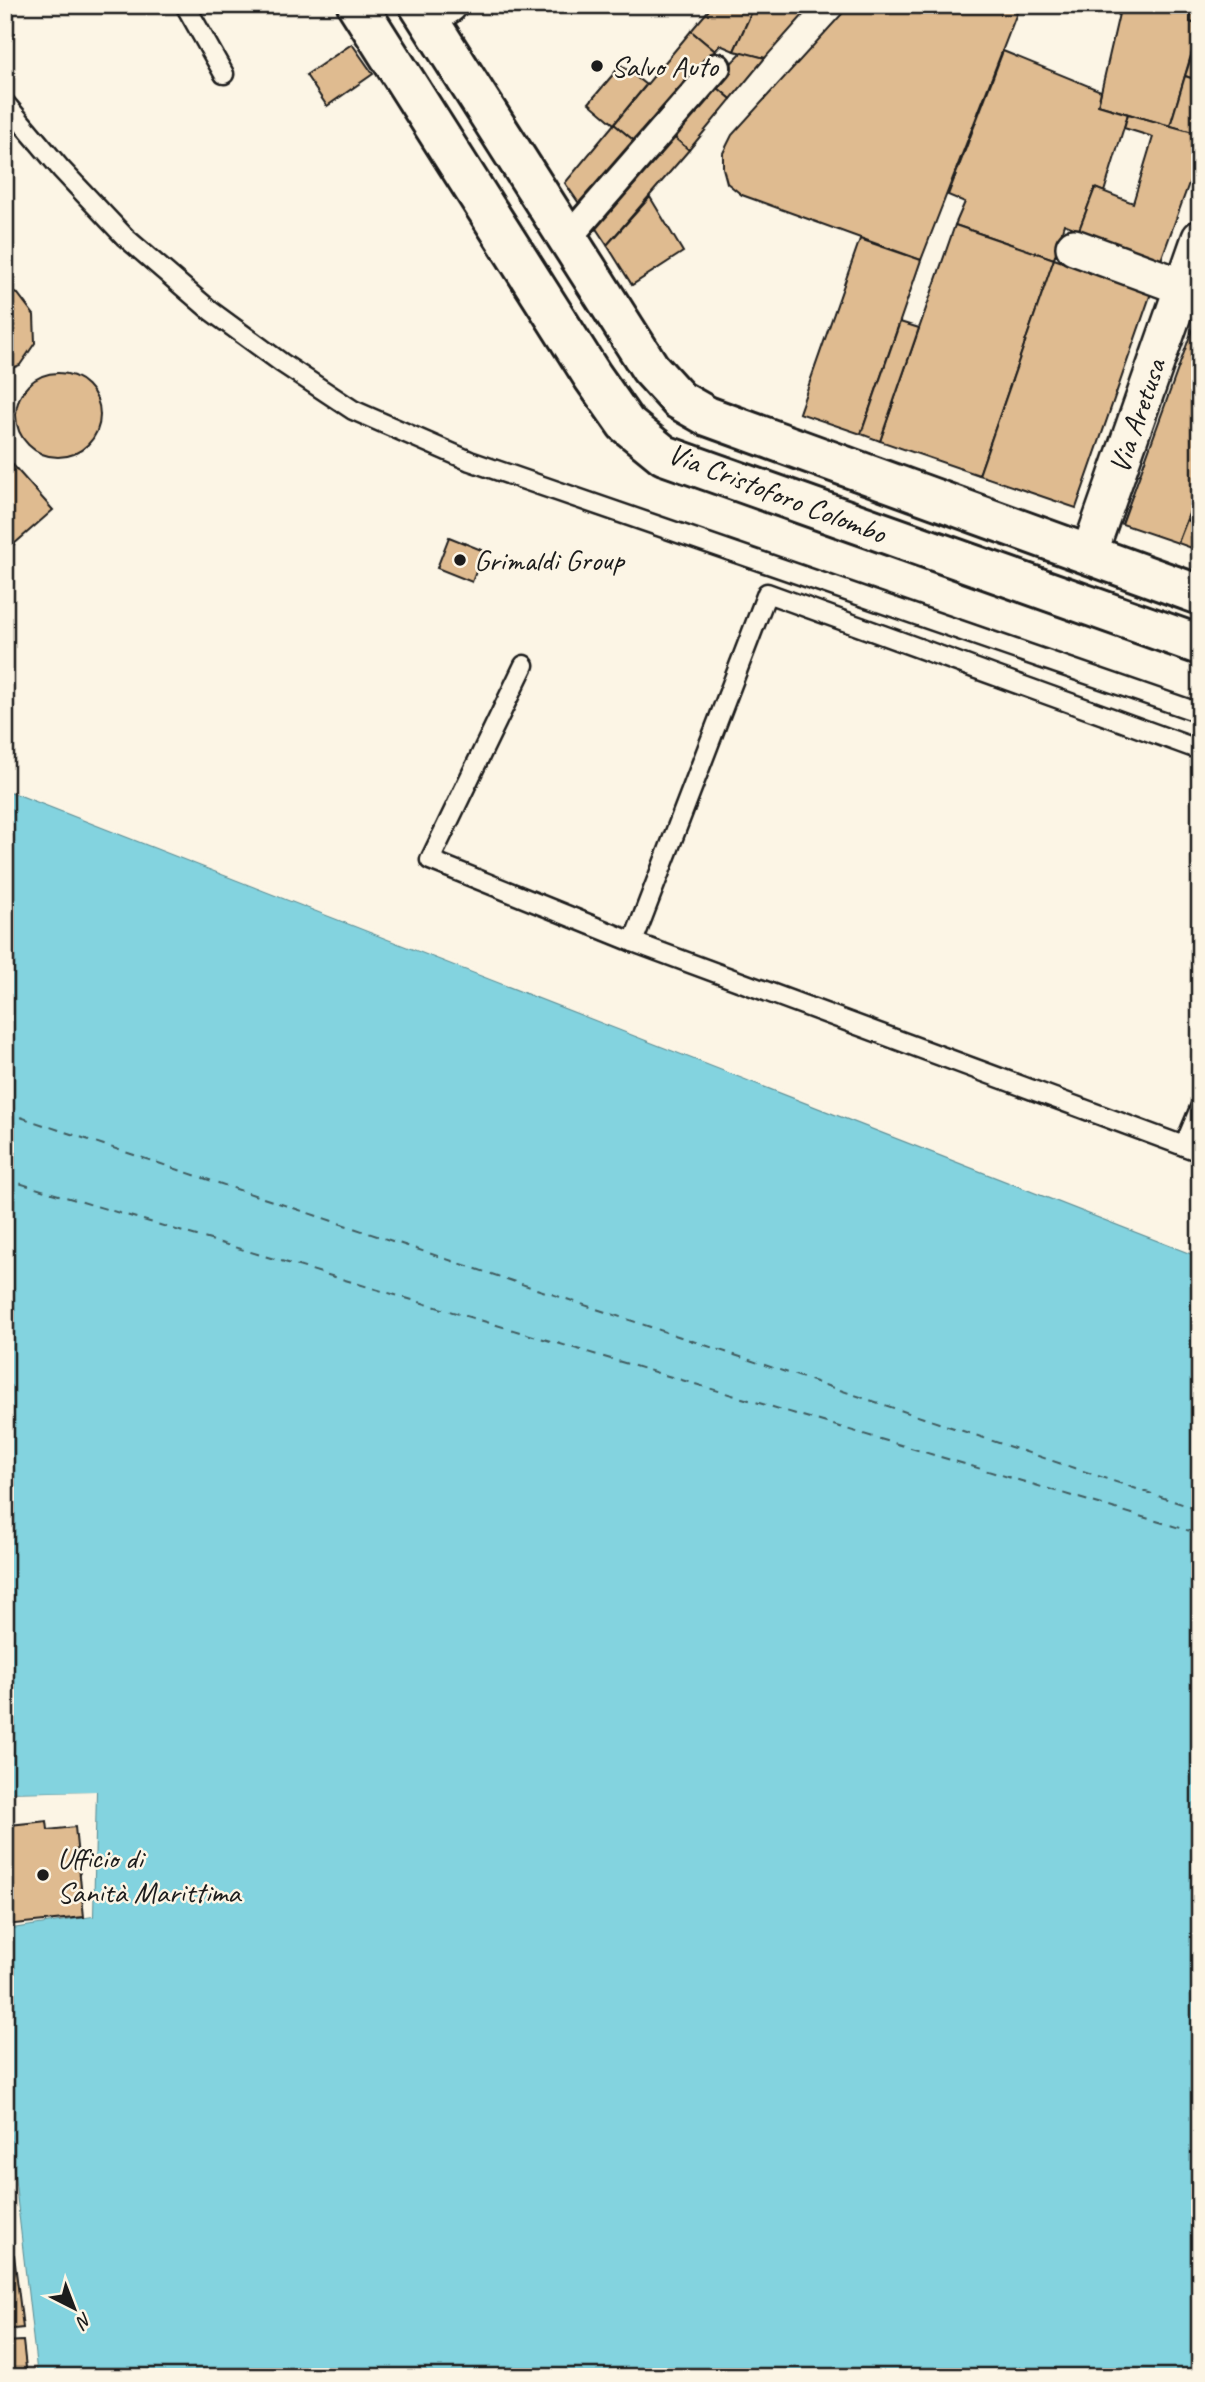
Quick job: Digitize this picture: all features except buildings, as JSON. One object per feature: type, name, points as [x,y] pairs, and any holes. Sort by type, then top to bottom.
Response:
[{"type":"main road","name":"Via Cristoforo Colombo","points":[[357,5],[593,377],[626,424],[664,455],[1200,645]]},
{"type":"main road","name":"Via Cristoforo Colombo","points":[[432,10],[568,238],[650,368],[679,400],[707,416],[1200,595]]},
{"type":"street","points":[[568,238],[717,67]]},
{"type":"street","name":"Via Aretusa","points":[[1089,554],[1200,238]]},
{"type":"street","points":[[1074,247],[1183,287]]},
{"type":"lane","points":[[185,5],[224,74]]},
{"type":"lane","points":[[5,103],[61,169],[125,237],[211,311],[353,410],[470,461],[1200,713]]},
{"type":"lane","points":[[633,942],[767,593],[1200,750]]},
{"type":"lane","points":[[524,666],[430,860],[633,942],[1192,1149],[1200,1108]]},
{"type":"water","points":[[5,789],[1200,1257],[1200,2377],[37,2377],[5,2097],[5,1929],[93,1916],[96,1792],[5,1793]]},
{"type":"pier","points":[[5,785],[1200,1254],[1200,1257],[5,789]]},
{"type":"pier","points":[[96,1791],[93,1916],[5,1929],[5,1926],[90,1913],[93,1795],[5,1796],[5,1793]]},
{"type":"pier","points":[[5,2097],[37,2377],[33,2377],[5,2128]]},
{"type":"ferry route","points":[[5,1112],[1200,1510]]},
{"type":"ferry route","points":[[5,1179],[1200,1534]]},
{"type":"place","name":"Salvo Auto","points":[[597,66]]},
{"type":"place","name":"Grimaldi Group","points":[[460,560]]},
{"type":"place","name":"Ufficio di Sanità Marittima","points":[[43,1875]]}]
